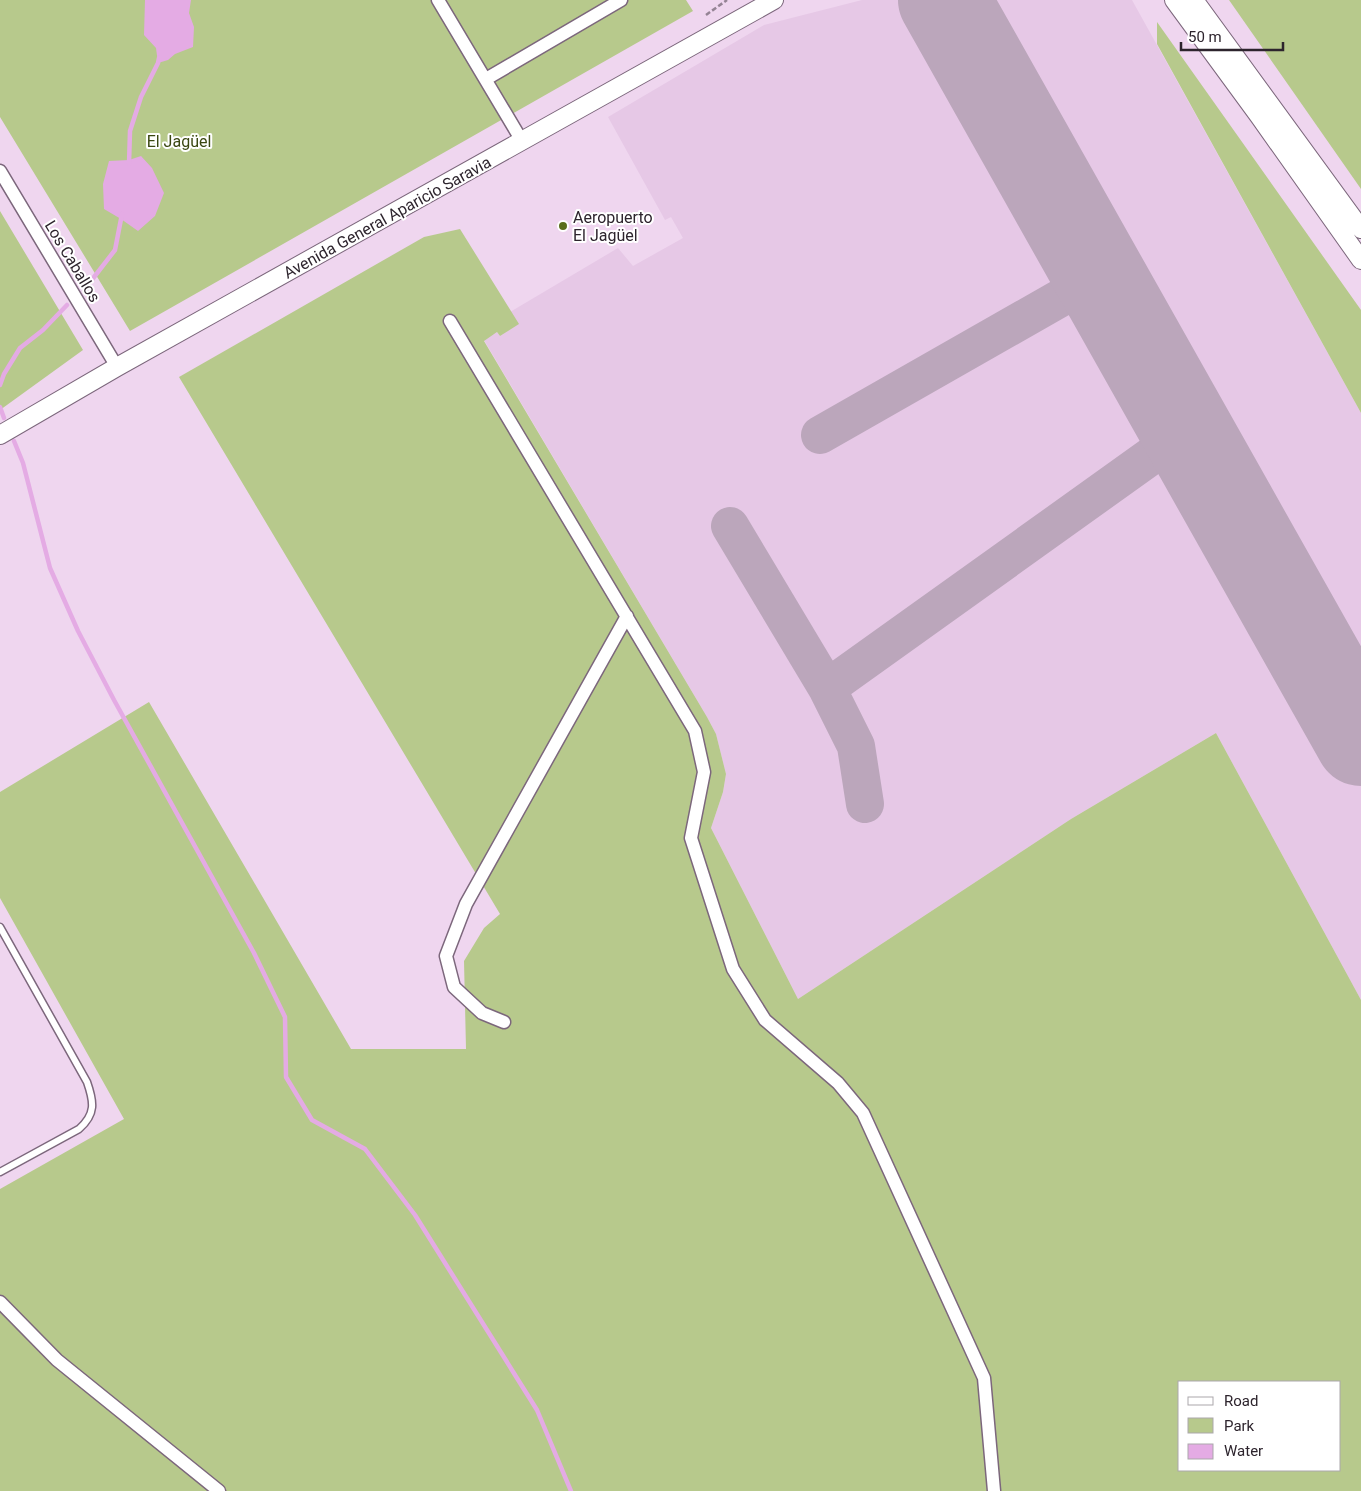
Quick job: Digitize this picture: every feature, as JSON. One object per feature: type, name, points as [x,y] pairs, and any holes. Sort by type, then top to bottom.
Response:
[{"type":"main road","name":"Avenida General Aparicio Saravia","points":[[0,435],[117,367],[774,0]]},
{"type":"main road","points":[[1174,0],[1361,260]]},
{"type":"main road","points":[[1194,0],[1361,229]]},
{"type":"street","points":[[438,0],[522,141]]},
{"type":"street","points":[[486,79],[621,0]]},
{"type":"street","name":"Los Caballos","points":[[0,171],[117,367]]},
{"type":"street","points":[[450,321],[695,731],[704,772],[691,838],[732,969],[764,1020],[838,1083],[863,1113],[984,1378],[994,1491]]},
{"type":"street","points":[[504,1022],[482,1013],[454,987],[446,956],[466,904],[627,616]]},
{"type":"street","points":[[0,1302],[57,1360],[219,1491]]},
{"type":"lane","points":[[0,927],[87,1082],[92,1105],[88,1118],[79,1129],[0,1172]]},
{"type":"path","points":[[706,15],[727,0]]},
{"type":"shaded area","points":[[862,0],[1132,0],[1361,413],[1361,1000],[1216,733],[1071,819],[798,999],[711,828],[723,792],[726,774],[716,734],[484,340],[497,332],[500,336],[518,324],[510,312],[618,248],[633,266],[683,238],[671,217],[665,220],[608,117],[764,25]]},
{"type":"green space","name":"El Jagüel","points":[[0,0],[686,0],[693,11],[130,331],[0,117]]},
{"type":"green space","points":[[1229,0],[1361,0],[1361,189]]},
{"type":"green space","points":[[1157,22],[1361,310],[1361,413],[1157,44]]},
{"type":"green space","points":[[0,211],[83,350],[0,410]]},
{"type":"green space","points":[[460,229],[519,324],[500,336],[497,332],[484,341],[716,734],[726,774],[723,792],[711,828],[798,999],[1071,819],[1216,733],[1361,1000],[1361,1491],[0,1491],[0,1189],[124,1119],[0,898],[0,792],[149,702],[351,1049],[466,1049],[464,961],[484,928],[500,914],[179,377],[424,237]]},
{"type":"water","points":[[145,0],[191,0],[189,13],[194,27],[193,47],[158,63],[156,48],[144,35]]},
{"type":"water","points":[[141,156],[152,168],[164,193],[155,216],[138,231],[104,209],[103,184],[109,161],[129,160]]},
{"type":"waterway","points":[[129,164],[130,131],[141,97],[159,58]]},
{"type":"waterway","points":[[84,289],[115,250],[122,214]]},
{"type":"waterway","points":[[0,385],[4,374],[20,348],[43,330],[67,305]]},
{"type":"waterway","points":[[0,407],[4,418]]},
{"type":"waterway","points":[[14,441],[23,463],[50,568],[78,631],[114,700],[254,953],[285,1017],[286,1077],[312,1120],[365,1149],[415,1215],[537,1410],[571,1491]]},
{"type":"taxiway","points":[[820,435],[1099,276]]},
{"type":"taxiway","points":[[827,688],[1186,431]]},
{"type":"taxiway","points":[[730,526],[827,688],[856,746],[865,804]]},
{"type":"runway","points":[[944,0],[1361,740]]},
{"type":"place","name":"Aeropuerto El Jagüel","points":[[563,226]]}]
